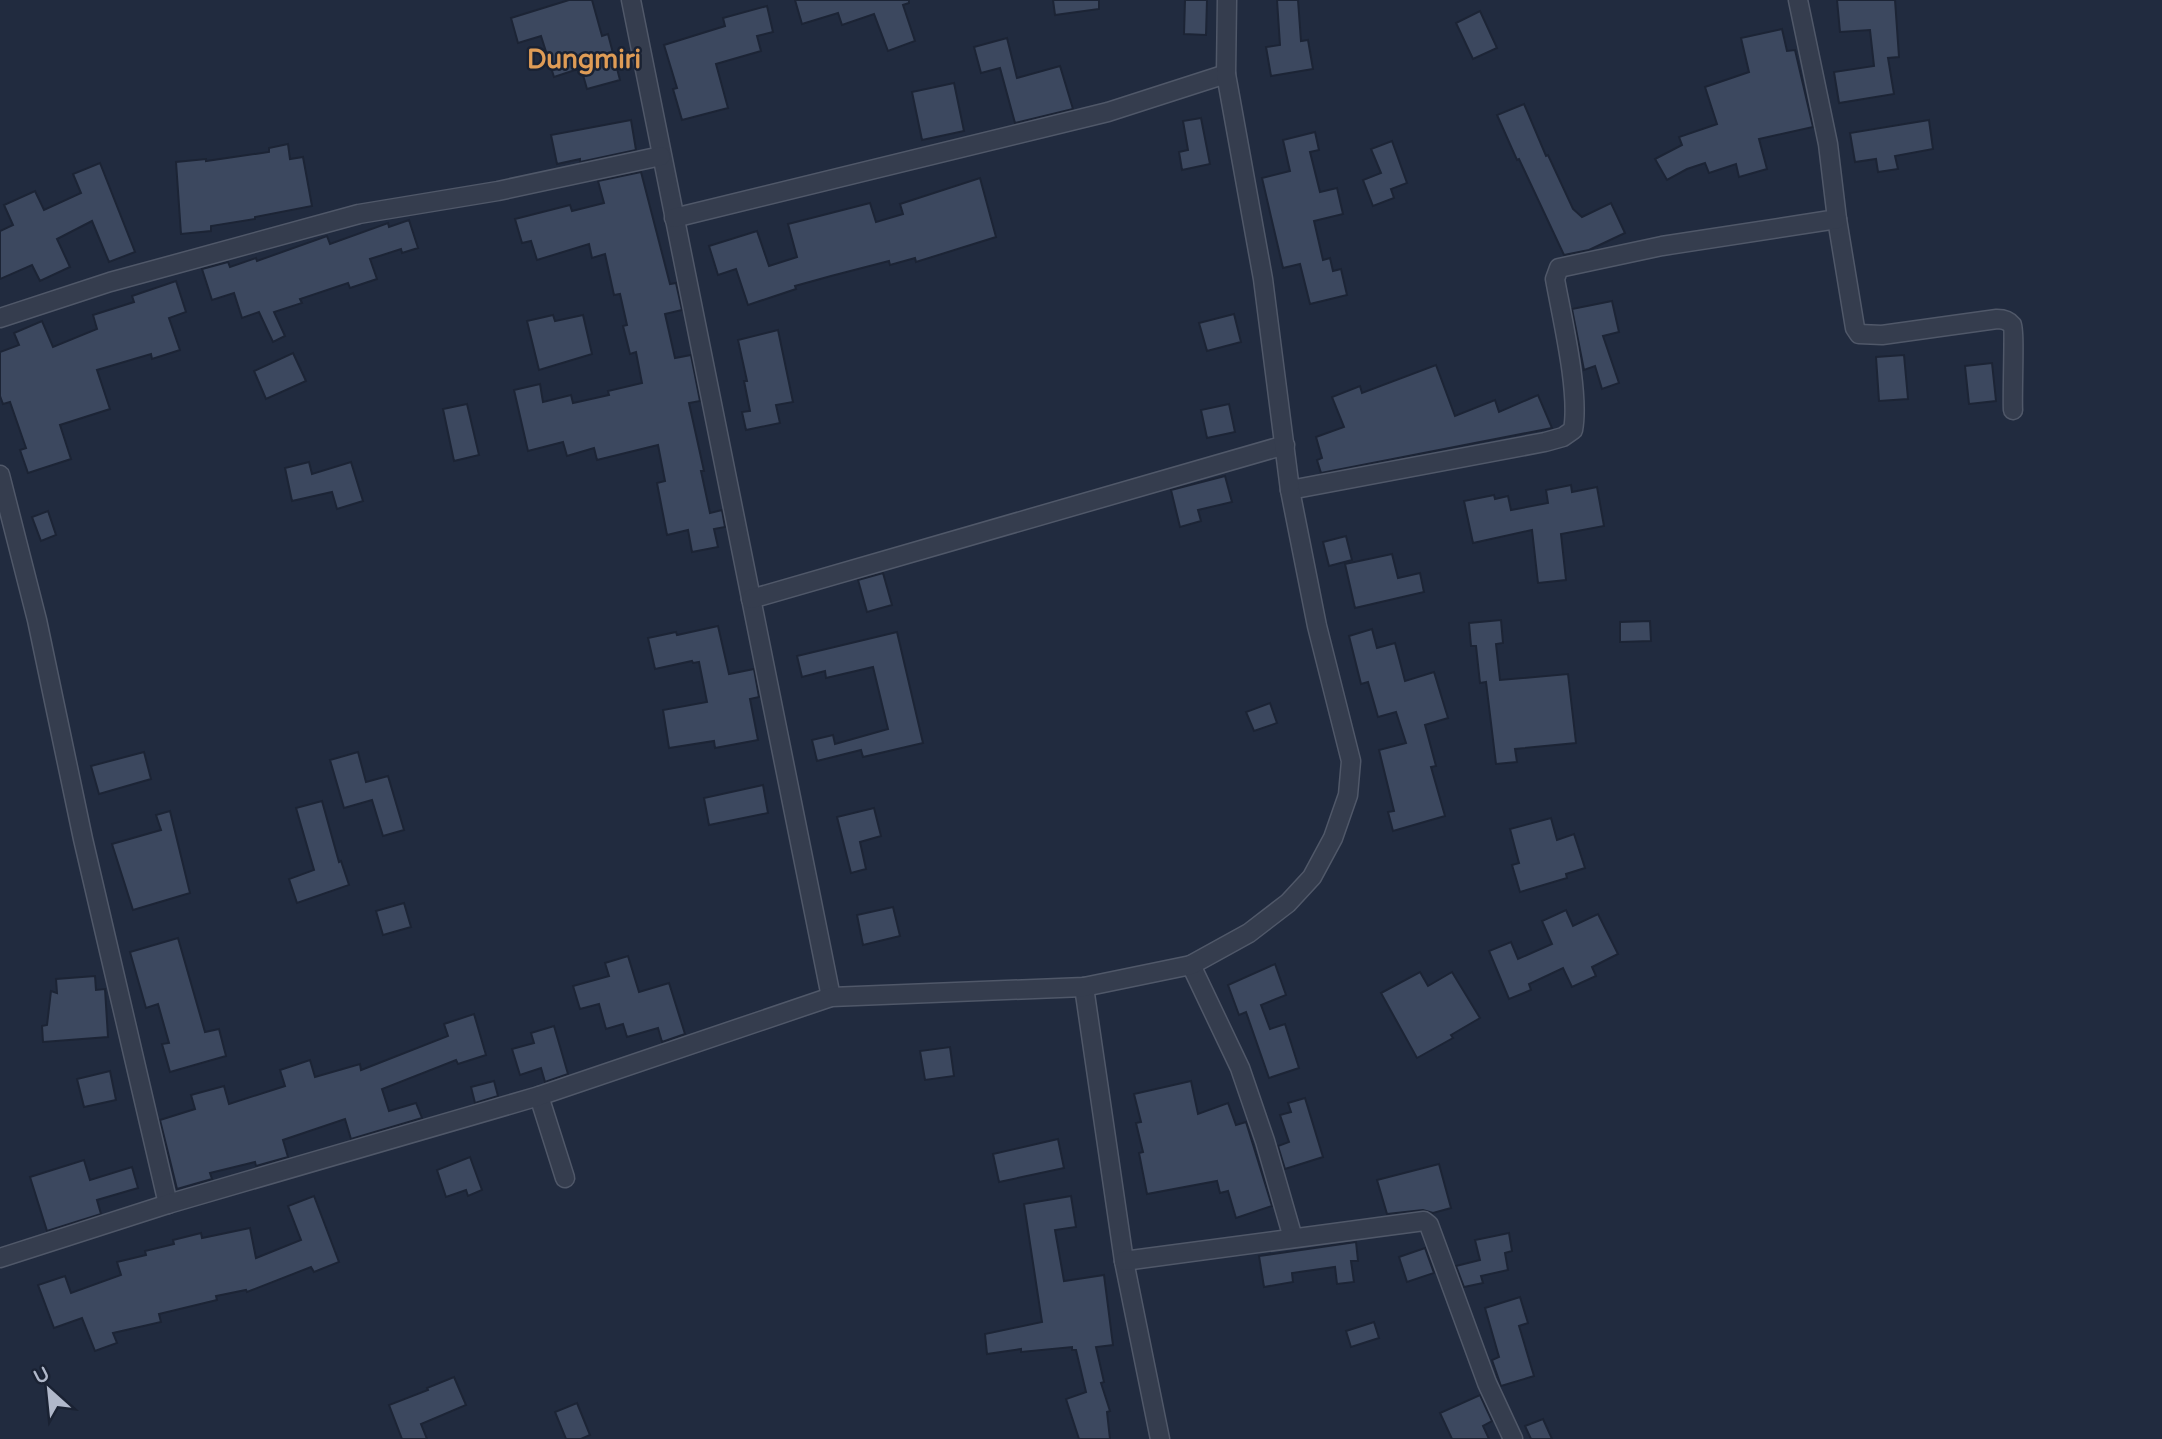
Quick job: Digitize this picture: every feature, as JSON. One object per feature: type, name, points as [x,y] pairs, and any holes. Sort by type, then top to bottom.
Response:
[{"type":"street","points":[[631,0],[831,997]]},
{"type":"street","points":[[0,1258],[168,1204],[539,1096],[831,997],[1084,987],[1191,965],[1249,933],[1288,903],[1311,877],[1333,838],[1348,796],[1351,761],[1317,626],[1290,490],[1263,279],[1226,74],[1227,0]]},
{"type":"street","points":[[1798,0],[1828,144],[1855,328],[1859,334],[1882,335],[2006,320],[2011,324],[2015,335],[2011,379],[2013,410]]},
{"type":"street","points":[[674,218],[1108,111],[1226,74]]},
{"type":"street","points":[[0,318],[110,282],[359,214],[498,191],[661,156]]},
{"type":"street","points":[[1290,490],[1545,442],[1563,437],[1573,430],[1576,417],[1555,279],[1559,268],[1662,246],[1837,219]]},
{"type":"street","points":[[751,598],[1285,445]]},
{"type":"street","points":[[0,475],[37,620],[83,839],[168,1204]]},
{"type":"street","points":[[1191,965],[1240,1068],[1265,1141],[1293,1238]]},
{"type":"street","points":[[1084,987],[1125,1261],[1160,1439]]},
{"type":"street","points":[[539,1096],[565,1178]]},
{"type":"street","points":[[1125,1261],[1424,1221],[1429,1225],[1487,1382],[1513,1439]]},
{"type":"building","points":[[569,0],[592,0],[602,36],[608,34],[620,80],[587,89],[581,68],[554,77],[541,36],[518,43],[511,18]]},
{"type":"building","points":[[795,0],[909,0],[909,3],[903,5],[915,41],[888,51],[874,14],[842,25],[838,13],[802,24]]},
{"type":"building","points":[[1053,0],[1099,0],[1099,9],[1055,15]]},
{"type":"building","points":[[1185,0],[1207,0],[1206,35],[1184,34]]},
{"type":"building","points":[[1277,0],[1298,0],[1301,41],[1308,40],[1313,69],[1271,76],[1266,47],[1280,45]]},
{"type":"building","points":[[1837,0],[1895,0],[1899,57],[1888,58],[1894,94],[1839,103],[1834,72],[1874,66],[1870,30],[1840,32]]},
{"type":"building","points":[[767,6],[773,32],[757,36],[761,51],[716,64],[728,108],[682,120],[673,89],[677,88],[664,45],[725,26],[723,18]]},
{"type":"building","points":[[1480,11],[1497,48],[1473,59],[1456,23]]},
{"type":"building","points":[[1782,29],[1787,51],[1795,50],[1813,127],[1759,139],[1767,169],[1739,177],[1736,164],[1709,173],[1705,163],[1667,180],[1655,159],[1682,145],[1679,137],[1717,124],[1705,87],[1749,72],[1741,38]]},
{"type":"building","points":[[1007,38],[1017,78],[1060,66],[1073,109],[1015,123],[1000,68],[981,73],[974,47]]},
{"type":"building","points":[[954,83],[964,131],[922,140],[912,92]]},
{"type":"building","points":[[1524,104],[1573,209],[1582,217],[1611,203],[1625,233],[1589,250],[1564,255],[1497,115]]},
{"type":"building","points":[[1201,118],[1210,164],[1182,170],[1179,152],[1188,150],[1183,121]]},
{"type":"building","points":[[631,120],[636,150],[557,164],[551,135]]},
{"type":"building","points":[[1929,120],[1933,149],[1895,156],[1898,169],[1878,172],[1876,159],[1855,162],[1850,133]]},
{"type":"building","points":[[1315,132],[1319,150],[1310,152],[1320,192],[1337,188],[1343,214],[1314,221],[1323,260],[1330,258],[1333,271],[1341,269],[1347,295],[1310,304],[1300,264],[1283,268],[1262,178],[1290,171],[1283,140]]},
{"type":"building","points":[[1392,141],[1407,183],[1391,189],[1394,198],[1373,206],[1363,180],[1381,173],[1371,149]]},
{"type":"building","points":[[288,144],[290,159],[303,157],[312,206],[211,226],[211,231],[181,234],[176,162],[206,161],[269,152],[269,148]]},
{"type":"building","points":[[100,163],[135,252],[109,262],[92,221],[57,239],[70,267],[40,281],[32,265],[0,279],[0,231],[13,225],[4,205],[35,191],[44,210],[81,193],[73,174]]},
{"type":"building","points":[[641,172],[670,284],[676,283],[682,310],[665,314],[675,358],[691,355],[700,401],[689,403],[710,513],[722,510],[725,527],[714,529],[718,547],[692,552],[688,530],[667,535],[657,483],[665,481],[658,445],[597,460],[594,448],[567,456],[563,442],[528,451],[514,390],[540,384],[543,402],[571,395],[573,403],[609,395],[608,391],[642,383],[636,352],[630,354],[623,326],[627,325],[620,294],[614,295],[605,254],[592,258],[589,244],[537,260],[531,241],[522,243],[515,219],[570,205],[572,211],[604,203],[598,181]]},
{"type":"building","points":[[980,178],[996,237],[916,262],[915,258],[890,265],[889,261],[831,276],[795,286],[796,289],[748,305],[736,269],[718,275],[709,246],[757,231],[769,266],[797,257],[788,224],[870,203],[876,222],[903,214],[900,204]]},
{"type":"building","points":[[409,220],[418,248],[402,253],[401,249],[370,259],[377,279],[350,288],[348,283],[300,299],[302,303],[274,312],[285,336],[273,342],[259,312],[242,318],[234,293],[212,300],[202,269],[228,262],[230,267],[256,258],[257,261],[327,236],[330,244],[388,223],[389,227]]},
{"type":"building","points":[[176,281],[186,312],[169,318],[180,350],[152,359],[151,354],[97,370],[110,409],[60,425],[71,459],[28,473],[20,450],[26,448],[10,402],[3,404],[0,396],[0,352],[19,345],[14,333],[42,321],[53,347],[97,329],[93,315],[134,302],[132,296]]},
{"type":"building","points":[[1612,301],[1619,332],[1603,336],[1619,383],[1602,389],[1595,366],[1584,370],[1572,309]]},
{"type":"building","points":[[1234,314],[1241,342],[1207,351],[1199,323]]},
{"type":"building","points":[[553,315],[555,321],[583,315],[592,354],[539,370],[527,321]]},
{"type":"building","points":[[778,330],[793,402],[776,405],[780,423],[746,430],[742,412],[750,411],[738,340]]},
{"type":"building","points":[[293,353],[306,381],[266,399],[254,371]]},
{"type":"building","points":[[1904,355],[1908,399],[1879,401],[1876,357]]},
{"type":"building","points":[[1992,363],[1996,401],[1969,404],[1965,366]]},
{"type":"building","points":[[1436,365],[1455,416],[1495,400],[1499,412],[1538,395],[1552,428],[1321,473],[1317,460],[1322,458],[1316,437],[1344,427],[1332,397],[1360,386],[1362,393]]},
{"type":"building","points":[[467,404],[479,455],[454,461],[443,409]]},
{"type":"building","points":[[1229,404],[1235,432],[1207,438],[1201,410]]},
{"type":"building","points":[[309,462],[312,474],[351,462],[363,501],[337,509],[332,492],[292,501],[285,468]]},
{"type":"building","points":[[1225,476],[1232,502],[1198,510],[1201,521],[1180,527],[1171,490]]},
{"type":"building","points":[[1571,485],[1572,492],[1597,487],[1604,526],[1561,534],[1566,580],[1538,583],[1532,530],[1473,543],[1464,501],[1494,495],[1495,499],[1508,496],[1511,510],[1548,503],[1546,490]]},
{"type":"building","points":[[48,511],[56,535],[41,541],[32,517]]},
{"type":"building","points":[[1346,536],[1352,560],[1329,566],[1323,542]]},
{"type":"building","points":[[1392,554],[1398,578],[1420,573],[1424,592],[1355,608],[1345,564]]},
{"type":"building","points":[[883,573],[892,605],[867,612],[858,580]]},
{"type":"building","points":[[1501,620],[1503,643],[1496,644],[1500,680],[1568,674],[1576,743],[1515,749],[1517,762],[1496,764],[1486,682],[1480,683],[1476,646],[1471,646],[1469,623]]},
{"type":"building","points":[[1650,621],[1651,641],[1620,642],[1620,622]]},
{"type":"building","points":[[718,626],[729,674],[754,669],[759,697],[750,699],[758,740],[715,748],[714,741],[669,748],[663,710],[707,702],[699,662],[655,669],[648,638]]},
{"type":"building","points":[[1372,629],[1377,648],[1395,643],[1405,681],[1434,672],[1448,718],[1425,725],[1436,766],[1431,767],[1445,816],[1393,831],[1388,812],[1394,811],[1379,750],[1406,743],[1396,712],[1378,717],[1368,682],[1361,684],[1349,636]]},
{"type":"building","points":[[897,632],[923,743],[863,757],[861,750],[817,761],[812,740],[833,735],[835,744],[888,729],[873,667],[826,678],[825,671],[802,677],[797,656]]},
{"type":"building","points":[[1270,703],[1277,723],[1254,731],[1246,712]]},
{"type":"building","points":[[144,752],[151,779],[99,794],[91,766]]},
{"type":"building","points":[[358,752],[366,782],[388,776],[404,830],[383,836],[372,800],[344,808],[330,760]]},
{"type":"building","points":[[763,785],[768,813],[709,825],[704,798]]},
{"type":"building","points":[[322,801],[339,862],[341,861],[349,885],[297,903],[289,879],[314,870],[296,808]]},
{"type":"building","points":[[874,808],[881,836],[860,842],[866,869],[851,873],[837,817]]},
{"type":"building","points":[[170,811],[190,893],[133,910],[112,844],[161,830],[156,815]]},
{"type":"building","points":[[1551,818],[1557,840],[1574,834],[1585,868],[1566,874],[1567,878],[1520,892],[1512,865],[1519,863],[1510,829]]},
{"type":"building","points":[[404,903],[411,927],[383,935],[376,911]]},
{"type":"building","points":[[893,907],[900,936],[863,945],[857,915]]},
{"type":"building","points":[[1566,910],[1573,926],[1598,914],[1618,954],[1592,967],[1596,976],[1572,987],[1563,968],[1529,984],[1531,990],[1509,999],[1489,951],[1511,942],[1518,959],[1552,944],[1542,921]]},
{"type":"building","points":[[178,938],[205,1032],[219,1029],[226,1056],[170,1072],[162,1044],[169,1043],[158,1004],[146,1008],[130,952]]},
{"type":"building","points":[[628,956],[639,992],[669,983],[685,1034],[662,1042],[658,1028],[627,1037],[623,1024],[606,1029],[599,1004],[580,1009],[573,986],[609,976],[605,963]]},
{"type":"building","points":[[1275,964],[1286,995],[1261,1005],[1270,1029],[1285,1024],[1299,1068],[1269,1078],[1246,1012],[1239,1015],[1228,985]]},
{"type":"building","points":[[1420,972],[1428,986],[1452,972],[1480,1018],[1451,1035],[1453,1038],[1417,1058],[1381,993]]},
{"type":"building","points":[[95,976],[96,990],[105,989],[108,1037],[43,1042],[42,1026],[47,1025],[51,991],[57,993],[56,979]]},
{"type":"building","points":[[474,1014],[486,1055],[458,1064],[456,1060],[382,1089],[389,1111],[416,1103],[422,1118],[351,1139],[345,1119],[283,1140],[288,1157],[256,1166],[255,1162],[210,1173],[212,1179],[177,1189],[160,1120],[195,1109],[191,1095],[224,1086],[229,1104],[285,1086],[280,1070],[310,1060],[315,1077],[360,1064],[361,1070],[448,1036],[444,1024]]},
{"type":"building","points":[[554,1026],[568,1074],[545,1082],[541,1068],[520,1075],[512,1049],[534,1043],[531,1033]]},
{"type":"building","points":[[950,1047],[954,1076],[925,1080],[920,1051]]},
{"type":"building","points":[[110,1071],[116,1100],[84,1107],[77,1079]]},
{"type":"building","points":[[494,1081],[498,1096],[475,1103],[471,1087]]},
{"type":"building","points":[[1191,1081],[1198,1114],[1228,1103],[1236,1125],[1246,1122],[1272,1206],[1236,1218],[1228,1191],[1220,1193],[1217,1181],[1147,1194],[1139,1153],[1143,1152],[1136,1123],[1141,1122],[1134,1094]]},
{"type":"building","points":[[1305,1098],[1323,1157],[1285,1169],[1278,1146],[1289,1142],[1280,1115],[1291,1112],[1288,1103]]},
{"type":"building","points":[[1058,1139],[1064,1168],[999,1182],[993,1154]]},
{"type":"building","points":[[470,1157],[482,1190],[468,1196],[466,1190],[446,1197],[437,1170]]},
{"type":"building","points":[[84,1160],[90,1180],[132,1167],[138,1188],[97,1200],[101,1214],[47,1231],[30,1177]]},
{"type":"building","points":[[1439,1164],[1451,1208],[1433,1213],[1423,1210],[1387,1214],[1377,1180]]},
{"type":"building","points":[[314,1196],[339,1262],[314,1272],[311,1267],[247,1292],[246,1290],[216,1296],[217,1300],[159,1314],[161,1322],[113,1333],[117,1343],[95,1351],[82,1318],[54,1328],[38,1285],[65,1276],[71,1293],[121,1275],[117,1262],[146,1255],[145,1251],[174,1244],[173,1240],[201,1233],[202,1238],[250,1228],[256,1258],[301,1240],[288,1206]]},
{"type":"building","points":[[1071,1196],[1076,1227],[1055,1230],[1064,1281],[1104,1275],[1113,1345],[1096,1347],[1104,1382],[1101,1383],[1110,1411],[1107,1412],[1110,1439],[1079,1439],[1066,1399],[1086,1392],[1076,1350],[1072,1350],[1072,1347],[1021,1352],[1021,1349],[987,1354],[985,1334],[1042,1322],[1024,1204]]},
{"type":"building","points":[[1509,1233],[1512,1251],[1505,1253],[1508,1270],[1481,1276],[1483,1283],[1464,1287],[1456,1266],[1480,1260],[1475,1240]]},
{"type":"building","points":[[1356,1242],[1358,1261],[1351,1261],[1354,1282],[1337,1284],[1335,1267],[1292,1273],[1293,1282],[1264,1287],[1259,1256]]},
{"type":"building","points":[[1425,1248],[1434,1273],[1407,1282],[1399,1257]]},
{"type":"building","points":[[1520,1297],[1528,1323],[1519,1326],[1534,1376],[1501,1386],[1492,1360],[1499,1357],[1485,1308]]},
{"type":"building","points":[[1374,1322],[1379,1338],[1351,1347],[1346,1331]]},
{"type":"building","points":[[454,1377],[466,1405],[421,1424],[427,1439],[402,1439],[389,1405]]},
{"type":"building","points":[[1480,1395],[1492,1421],[1483,1426],[1489,1439],[1452,1439],[1440,1413]]},
{"type":"building","points":[[577,1403],[590,1435],[581,1439],[566,1439],[555,1412]]},
{"type":"building","points":[[1543,1419],[1552,1439],[1531,1439],[1525,1426]]},
{"type":"district","name":"Dungmiri","points":[[584,59]]}]
